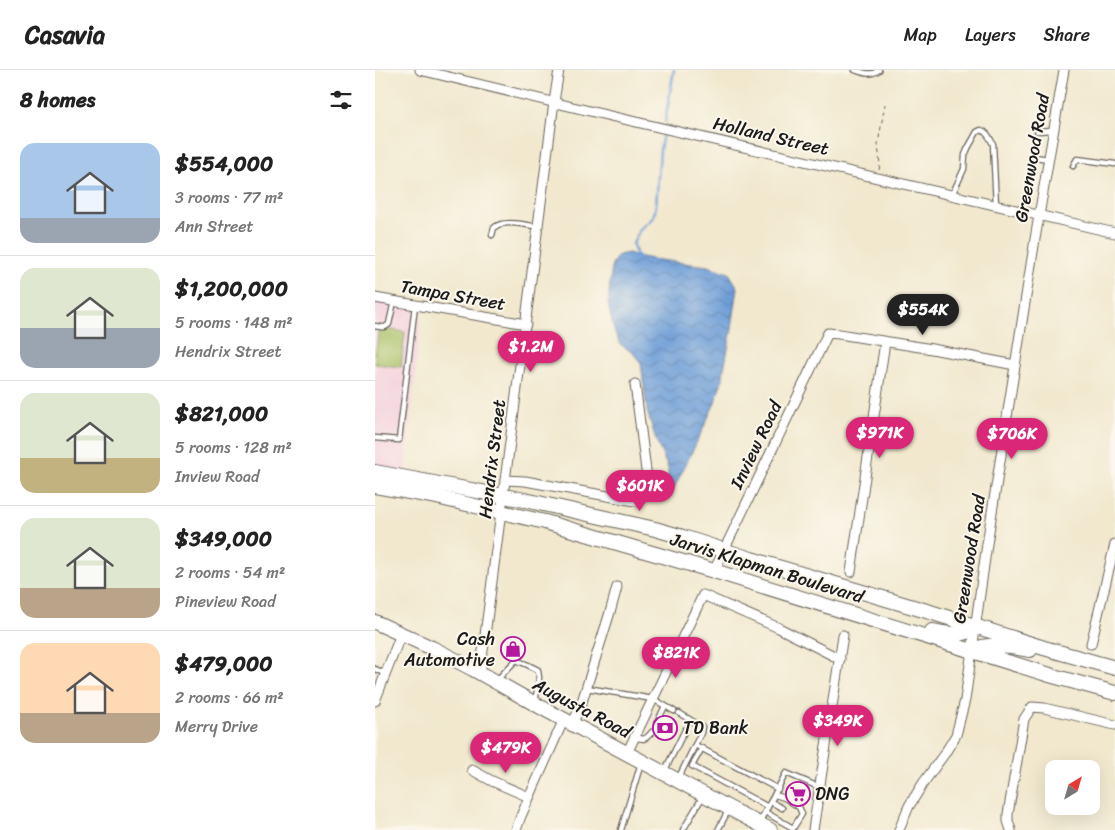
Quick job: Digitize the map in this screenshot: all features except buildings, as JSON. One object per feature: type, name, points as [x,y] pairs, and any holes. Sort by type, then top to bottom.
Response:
[{"type":"main road","name":"Jarvis Klapman Boulevard","points":[[375,472],[567,509],[683,536],[1115,668]]},
{"type":"main road","name":"Jarvis Klapman Boulevard","points":[[375,486],[432,496],[545,522],[714,571],[1053,676],[1115,693]]},
{"type":"main road","points":[[877,621],[942,633],[960,634],[968,632],[975,626]]},
{"type":"main road","name":"Augusta Road","points":[[375,622],[432,648],[729,808],[765,822]]},
{"type":"main road","points":[[971,650],[987,645],[1078,658]]},
{"type":"street","name":"Holland Street","points":[[420,70],[1115,233]]},
{"type":"street","name":"Hendrix Street","points":[[481,674],[559,70]]},
{"type":"street","name":"Greenwood Road","points":[[899,830],[909,806],[956,734],[965,700],[1015,365],[1064,70]]},
{"type":"street","name":"Tampa Street","points":[[375,298],[525,324]]},
{"type":"street","name":"Inview Road","points":[[714,571],[828,333],[885,342]]},
{"type":"street","points":[[851,572],[885,342],[1015,365]]},
{"type":"street","points":[[505,480],[525,481],[635,501],[641,498],[645,490],[647,478],[635,384]]},
{"type":"street","points":[[1091,644],[1115,544]]},
{"type":"street","points":[[516,830],[529,797],[568,722],[580,708],[617,587]]},
{"type":"street","points":[[627,753],[703,595],[779,628],[839,660]]},
{"type":"street","points":[[375,701],[401,634]]},
{"type":"street","points":[[813,825],[843,635]]},
{"type":"street","points":[[1011,830],[1008,814],[1021,734],[1024,719],[1032,708],[1044,708],[1115,725]]},
{"type":"street","points":[[472,770],[529,797]]},
{"type":"lane","points":[[855,70],[873,74],[879,70]]},
{"type":"lane","points":[[952,195],[964,169],[965,155],[968,148],[977,132],[981,130],[985,131],[993,144],[997,206]]},
{"type":"lane","points":[[1037,131],[1053,130]]},
{"type":"lane","points":[[1035,157],[1049,159]]},
{"type":"lane","points":[[1073,166],[1077,159],[1115,164]]},
{"type":"lane","points":[[492,235],[495,228],[500,224],[538,227]]},
{"type":"lane","points":[[375,326],[387,327],[394,301]]},
{"type":"lane","points":[[375,438],[399,440],[415,305]]},
{"type":"lane","points":[[495,682],[516,660],[528,664],[538,670],[539,678],[535,704]]},
{"type":"lane","points":[[375,669],[386,674]]},
{"type":"lane","points":[[586,688],[653,699],[702,727],[701,733],[677,781]]},
{"type":"lane","points":[[657,723],[665,706]]},
{"type":"lane","points":[[663,773],[685,730]]},
{"type":"lane","points":[[635,737],[647,738],[652,732]]},
{"type":"lane","points":[[695,745],[778,789]]},
{"type":"lane","points":[[702,748],[693,766],[769,804],[782,808]]},
{"type":"lane","points":[[621,830],[641,762]]},
{"type":"lane","points":[[775,795],[785,798],[799,807],[800,816],[793,829],[765,822],[769,804],[786,773],[819,787]]},
{"type":"lane","points":[[683,830],[704,795]]},
{"type":"lane","points":[[718,830],[729,808]]},
{"type":"lane","points":[[793,814],[800,816],[813,825]]},
{"type":"path","points":[[878,178],[880,165],[878,144],[885,104]]},
{"type":"shaded area","points":[[375,298],[422,306],[404,477],[375,472]]},
{"type":"green space","points":[[379,328],[405,332],[401,367],[375,364]]},
{"type":"water","points":[[629,253],[652,259],[708,266],[729,273],[738,288],[721,384],[714,405],[674,488],[666,492],[663,489],[668,481],[668,468],[657,443],[647,411],[641,363],[633,353],[620,344],[614,330],[608,304],[612,264],[618,255]]},
{"type":"waterway","points":[[665,122],[674,70]]},
{"type":"waterway","points":[[637,256],[633,245],[634,241],[640,229],[651,220],[656,206],[663,133]]},
{"type":"place","name":"Cash Automotive","points":[[513,649]]},
{"type":"place","name":"TD Bank","points":[[665,728]]},
{"type":"place","name":"DNG","points":[[798,794]]}]
